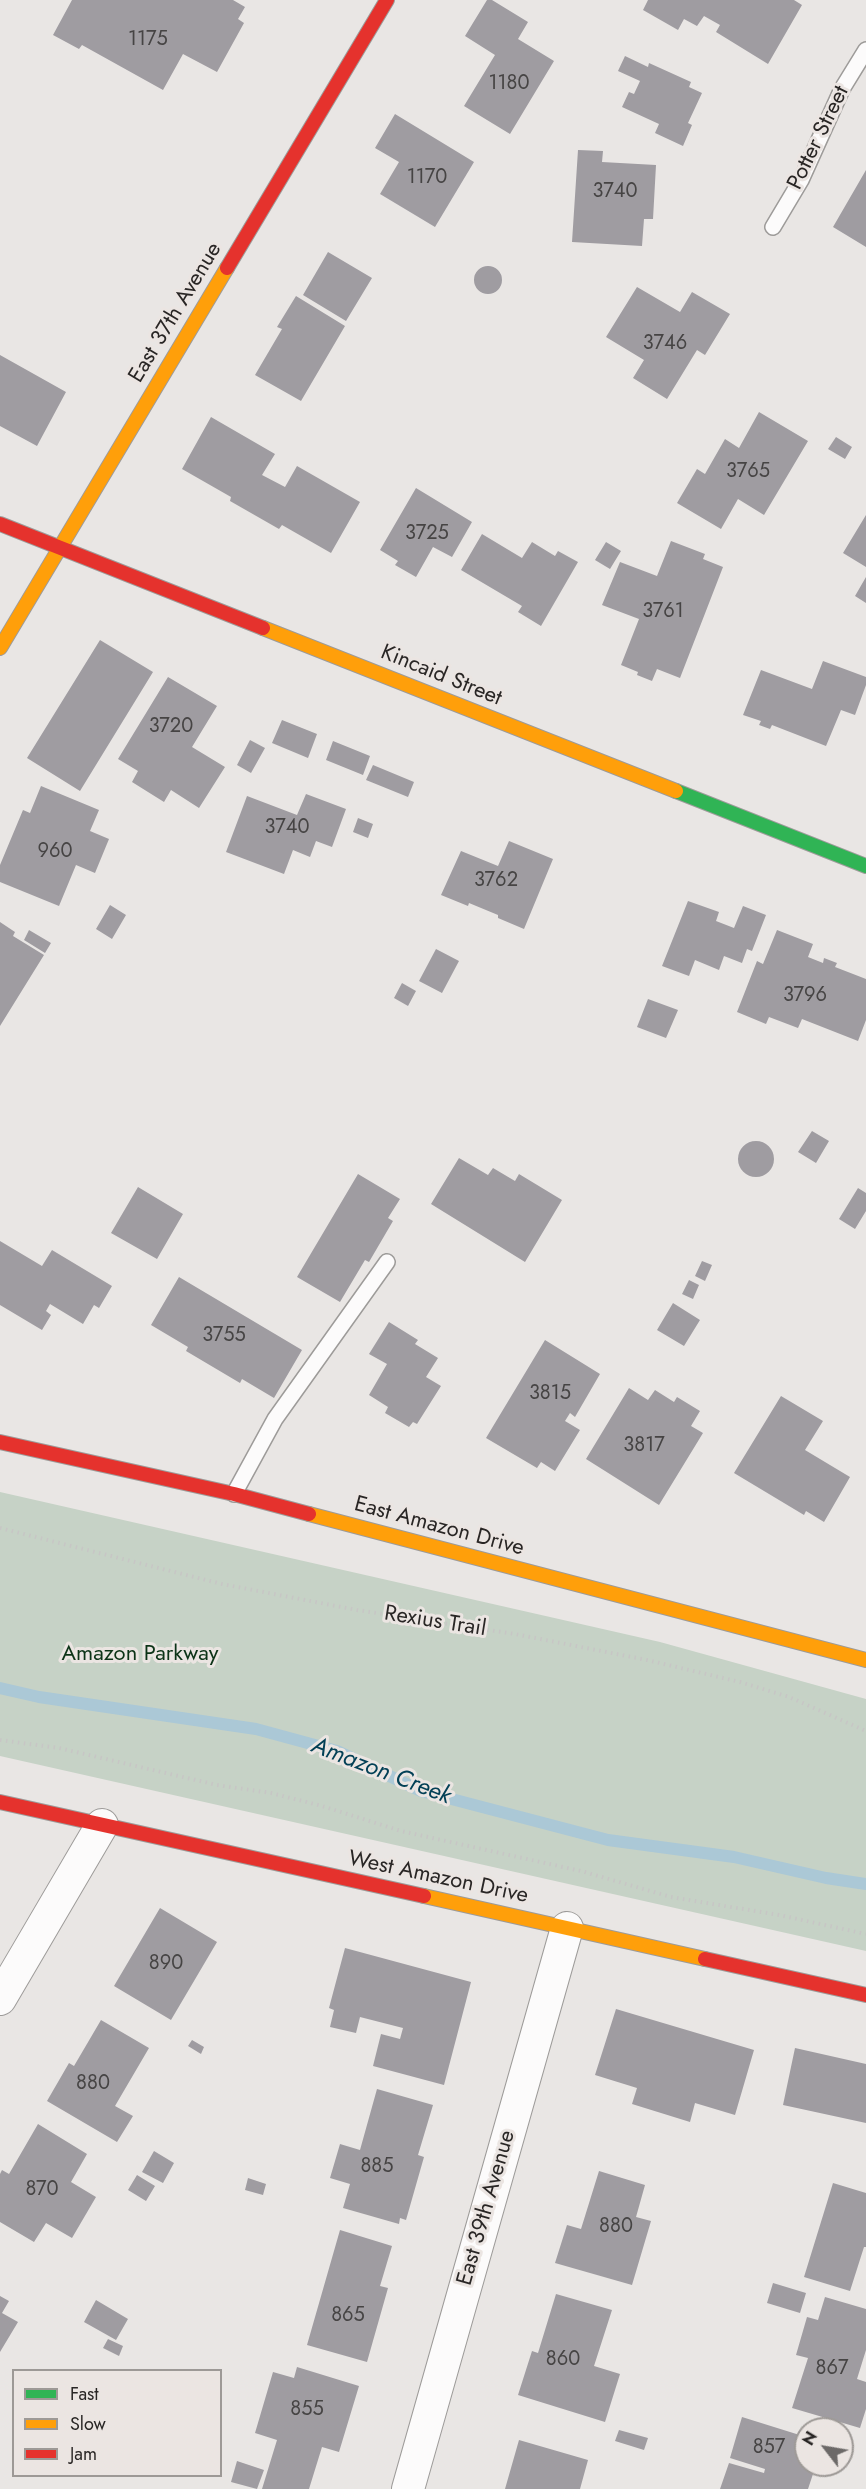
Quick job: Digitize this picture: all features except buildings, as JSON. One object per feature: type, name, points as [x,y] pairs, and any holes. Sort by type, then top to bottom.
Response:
[{"type":"street","name":"East 37th Avenue","points":[[0,648],[387,0]]},
{"type":"street","name":"Kincaid Street","points":[[0,524],[866,866]]},
{"type":"street","name":"East Amazon Drive","points":[[0,1442],[234,1494],[866,1660]]},
{"type":"street","name":"West Amazon Drive","points":[[0,1802],[866,1995]]},
{"type":"street","points":[[0,1999],[102,1825]]},
{"type":"street","name":"East 39th Avenue","points":[[408,2489],[567,1928]]},
{"type":"lane","name":"Potter Street","points":[[773,227],[801,180],[842,89],[866,50]]},
{"type":"lane","points":[[234,1494],[274,1419],[387,1262]]},
{"type":"path","name":"Rexius Trail","points":[[0,1528],[222,1584],[357,1610],[515,1634],[658,1662],[740,1682],[789,1697],[866,1731]]},
{"type":"path","points":[[0,1740],[59,1748],[218,1785],[271,1793],[322,1806],[401,1831],[581,1871],[671,1897],[779,1915],[866,1934]]},
{"type":"green space","name":"Amazon Parkway","points":[[0,1492],[660,1642],[866,1699],[866,1951],[0,1756]]},
{"type":"waterway","name":"Amazon Creek","points":[[0,1688],[39,1697],[256,1729],[337,1751],[421,1791],[608,1840],[734,1857],[826,1878],[866,1884]]},
{"type":"traffic: fast","points":[[676,791],[866,866]]},
{"type":"traffic: slow","points":[[0,648],[227,268]]},
{"type":"traffic: slow","points":[[263,628],[676,791]]},
{"type":"traffic: slow","points":[[309,1514],[866,1660]]},
{"type":"traffic: slow","points":[[424,1896],[705,1959]]},
{"type":"traffic: jam","points":[[227,268],[387,0]]},
{"type":"traffic: jam","points":[[0,524],[263,628]]},
{"type":"traffic: jam","points":[[0,1442],[234,1494],[309,1514]]},
{"type":"traffic: jam","points":[[0,1802],[424,1896]]},
{"type":"traffic: jam","points":[[705,1959],[866,1995]]}]
